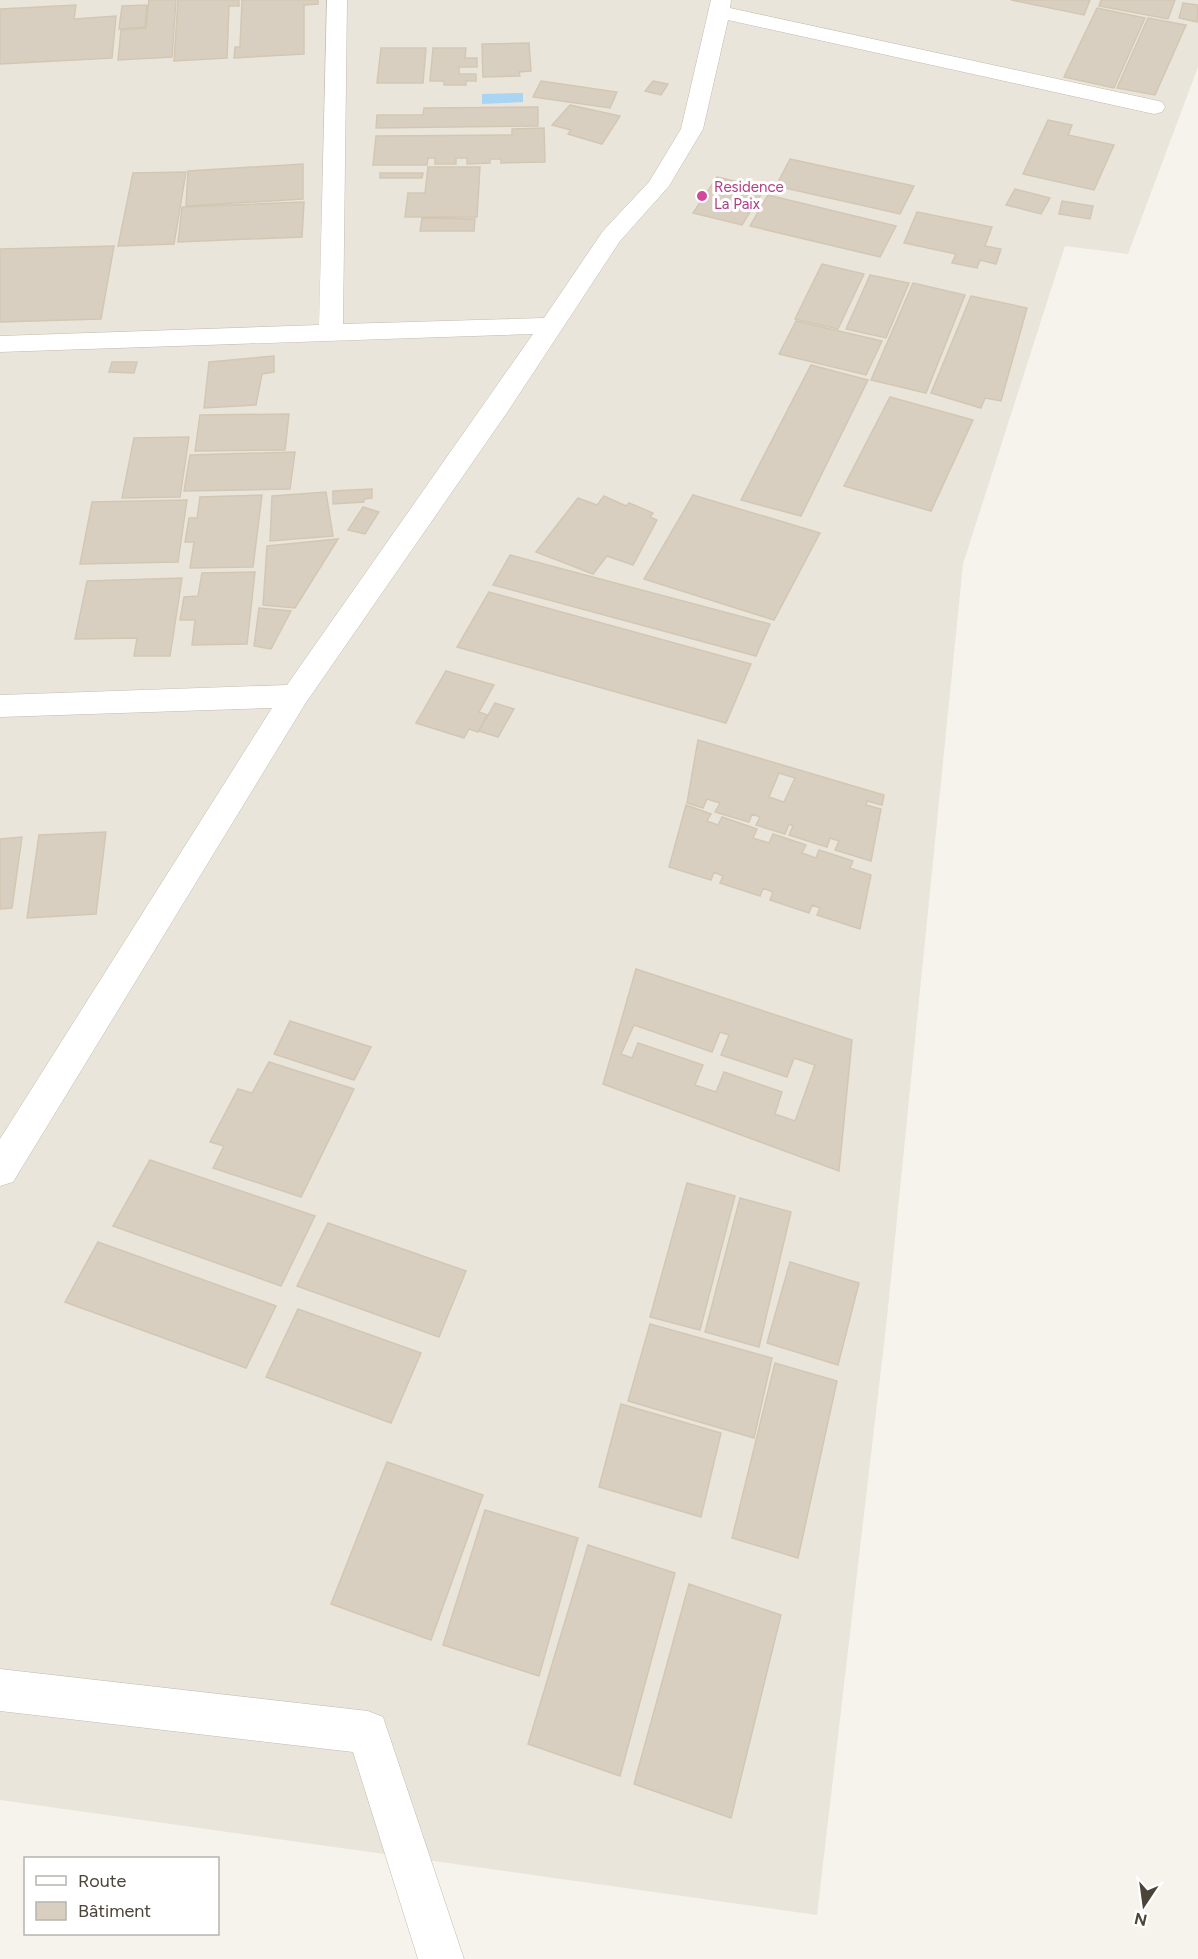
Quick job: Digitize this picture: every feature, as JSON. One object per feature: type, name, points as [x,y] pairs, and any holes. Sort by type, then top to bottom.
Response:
[{"type":"street","points":[[332,332],[338,0]]},
{"type":"street","points":[[0,1170],[295,696],[553,326],[611,236],[658,186],[692,129],[720,6],[1154,107]]},
{"type":"street","points":[[0,344],[553,326]]},
{"type":"street","points":[[0,706],[295,696]]},
{"type":"street","points":[[0,1690],[368,1732],[441,1959]]},
{"type":"shaded area","points":[[0,0],[1198,0],[1198,67],[1128,254],[1065,246],[963,564],[887,1318],[817,1915],[0,1800]]},
{"type":"water","points":[[523,93],[523,102],[482,104],[482,94]]},
{"type":"building","points":[[149,0],[176,0],[172,57],[118,60],[121,30],[146,28]]},
{"type":"building","points":[[178,0],[239,0],[239,6],[229,6],[227,58],[174,61]]},
{"type":"building","points":[[242,0],[318,0],[318,4],[304,5],[304,54],[234,58],[235,47],[240,47]]},
{"type":"building","points":[[1011,0],[1090,0],[1084,15]]},
{"type":"building","points":[[1101,0],[1175,0],[1168,19],[1099,6]]},
{"type":"building","points":[[1183,3],[1198,5],[1197,22],[1179,18]]},
{"type":"building","points":[[76,5],[74,19],[116,16],[112,58],[0,64],[0,9]]},
{"type":"building","points":[[147,5],[145,27],[119,29],[122,6]]},
{"type":"building","points":[[1097,8],[1145,18],[1114,88],[1064,77]]},
{"type":"building","points":[[1148,18],[1186,25],[1155,95],[1117,88]]},
{"type":"building","points":[[529,43],[531,71],[519,72],[520,76],[483,77],[482,44]]},
{"type":"building","points":[[381,48],[426,48],[423,83],[377,83]]},
{"type":"building","points":[[433,48],[466,48],[465,58],[477,58],[477,67],[459,67],[459,74],[476,74],[476,81],[466,81],[466,85],[444,85],[444,81],[430,81]]},
{"type":"building","points":[[541,81],[617,92],[610,108],[533,97]]},
{"type":"building","points":[[653,81],[668,84],[661,95],[645,91]]},
{"type":"building","points":[[570,105],[620,116],[602,144],[568,134],[571,130],[552,125]]},
{"type":"building","points":[[538,107],[538,126],[376,128],[377,115],[423,115],[424,108]]},
{"type":"building","points":[[1048,120],[1072,125],[1068,135],[1114,145],[1094,190],[1023,174]]},
{"type":"building","points":[[544,128],[545,162],[501,163],[501,159],[490,159],[490,163],[467,164],[467,158],[456,158],[456,164],[435,164],[435,158],[428,158],[427,165],[373,165],[376,136],[512,135],[512,129]]},
{"type":"building","points":[[790,159],[914,186],[900,214],[776,186]]},
{"type":"building","points":[[303,164],[303,199],[186,206],[188,171]]},
{"type":"building","points":[[428,167],[480,167],[477,217],[405,217],[408,193],[425,193]]},
{"type":"building","points":[[186,172],[174,244],[118,246],[133,173]]},
{"type":"building","points":[[380,173],[423,173],[422,178],[380,178]]},
{"type":"building","points":[[717,177],[765,188],[742,225],[693,213]]},
{"type":"building","points":[[1015,189],[1050,198],[1041,214],[1006,205]]},
{"type":"building","points":[[768,195],[896,226],[880,257],[750,226]]},
{"type":"building","points":[[1062,201],[1093,206],[1090,219],[1059,214]]},
{"type":"building","points":[[304,202],[302,237],[178,242],[182,207]]},
{"type":"building","points":[[917,212],[992,227],[985,246],[1001,249],[996,264],[980,260],[977,268],[952,263],[956,254],[904,243]]},
{"type":"building","points":[[422,218],[475,219],[474,231],[420,231]]},
{"type":"building","points":[[114,246],[101,319],[0,322],[0,249]]},
{"type":"building","points":[[822,264],[864,274],[838,329],[795,319]]},
{"type":"building","points":[[870,275],[909,283],[886,338],[846,329]]},
{"type":"building","points":[[913,283],[965,295],[926,393],[871,380]]},
{"type":"building","points":[[971,296],[1027,308],[1001,401],[985,398],[981,408],[931,393]]},
{"type":"building","points":[[796,321],[882,341],[866,375],[779,354]]},
{"type":"building","points":[[274,356],[274,372],[262,374],[256,405],[204,408],[209,362]]},
{"type":"building","points":[[112,362],[137,362],[134,373],[109,372]]},
{"type":"building","points":[[811,365],[868,380],[801,516],[741,500]]},
{"type":"building","points":[[890,397],[973,420],[931,511],[844,486]]},
{"type":"building","points":[[289,414],[285,450],[195,451],[200,415]]},
{"type":"building","points":[[189,437],[180,497],[122,498],[134,438]]},
{"type":"building","points":[[295,452],[290,489],[184,491],[190,455]]},
{"type":"building","points":[[372,489],[372,498],[364,499],[364,502],[333,504],[333,491]]},
{"type":"building","points":[[326,492],[333,536],[270,541],[272,496]]},
{"type":"building","points":[[262,495],[253,567],[190,568],[194,542],[185,542],[189,518],[197,518],[200,497]]},
{"type":"building","points":[[693,495],[820,533],[774,620],[644,579]]},
{"type":"building","points":[[604,496],[626,506],[629,503],[653,513],[650,517],[657,520],[633,565],[607,556],[593,574],[536,552],[578,498],[597,505]]},
{"type":"building","points":[[187,500],[178,562],[80,564],[92,502]]},
{"type":"building","points":[[363,507],[379,512],[365,534],[348,530]]},
{"type":"building","points":[[338,539],[295,608],[263,605],[267,546]]},
{"type":"building","points":[[510,555],[770,624],[756,656],[493,585]]},
{"type":"building","points":[[255,572],[247,644],[192,645],[195,620],[180,620],[184,597],[198,596],[202,573]]},
{"type":"building","points":[[182,578],[170,656],[134,656],[137,638],[75,639],[87,581]]},
{"type":"building","points":[[489,592],[751,664],[726,723],[457,647]]},
{"type":"building","points":[[259,608],[291,611],[271,649],[254,646]]},
{"type":"building","points":[[446,671],[494,685],[479,712],[487,715],[478,732],[469,729],[464,738],[416,723]]},
{"type":"building","points":[[495,703],[514,709],[498,737],[479,731]]},
{"type":"building","points":[[698,740],[884,795],[882,805],[867,801],[866,805],[881,809],[871,861],[835,850],[839,841],[830,838],[827,847],[789,835],[793,826],[789,824],[785,834],[756,825],[760,817],[752,814],[749,822],[715,812],[720,803],[707,799],[703,808],[687,803]],"holes":[[[779,773],[795,778],[784,802],[769,797]]]},
{"type":"building","points":[[686,805],[711,814],[707,821],[718,825],[722,817],[757,829],[753,838],[769,843],[773,834],[806,845],[802,853],[816,858],[819,850],[853,861],[850,868],[871,875],[860,929],[817,915],[820,908],[812,905],[809,913],[770,900],[773,892],[763,888],[760,896],[720,883],[723,876],[714,872],[711,880],[669,867]]},
{"type":"building","points":[[106,832],[96,914],[27,918],[39,835]]},
{"type":"building","points":[[22,837],[12,908],[0,909],[0,839]]},
{"type":"building","points":[[636,969],[852,1040],[839,1171],[603,1084]],"holes":[[[634,1025],[712,1052],[720,1032],[729,1035],[721,1055],[787,1077],[794,1058],[815,1065],[795,1121],[775,1114],[782,1092],[724,1072],[716,1092],[695,1085],[703,1065],[638,1043],[632,1058],[621,1054]]]},
{"type":"building","points":[[290,1021],[371,1047],[354,1080],[274,1054]]},
{"type":"building","points":[[269,1062],[354,1089],[301,1197],[213,1168],[224,1146],[210,1142],[238,1089],[252,1093]]},
{"type":"building","points":[[150,1160],[315,1216],[281,1286],[113,1226]]},
{"type":"building","points":[[687,1183],[735,1196],[700,1330],[650,1317]]},
{"type":"building","points":[[740,1198],[791,1212],[759,1347],[705,1332]]},
{"type":"building","points":[[328,1223],[466,1271],[439,1337],[297,1286]]},
{"type":"building","points":[[98,1242],[276,1306],[246,1368],[65,1302]]},
{"type":"building","points":[[790,1262],[859,1283],[838,1365],[767,1343]]},
{"type":"building","points":[[298,1309],[421,1353],[391,1423],[266,1377]]},
{"type":"building","points":[[650,1324],[772,1358],[754,1438],[628,1401]]},
{"type":"building","points":[[775,1363],[837,1381],[798,1558],[732,1538]]},
{"type":"building","points":[[621,1404],[721,1433],[701,1517],[599,1487]]},
{"type":"building","points":[[387,1462],[483,1495],[431,1640],[331,1604]]},
{"type":"building","points":[[485,1510],[578,1538],[539,1676],[443,1645]]},
{"type":"building","points":[[588,1545],[675,1573],[620,1776],[528,1744]]},
{"type":"building","points":[[689,1584],[781,1615],[731,1818],[634,1784]]},
{"type":"place","name":"Residence La Paix","points":[[702,196]]}]
